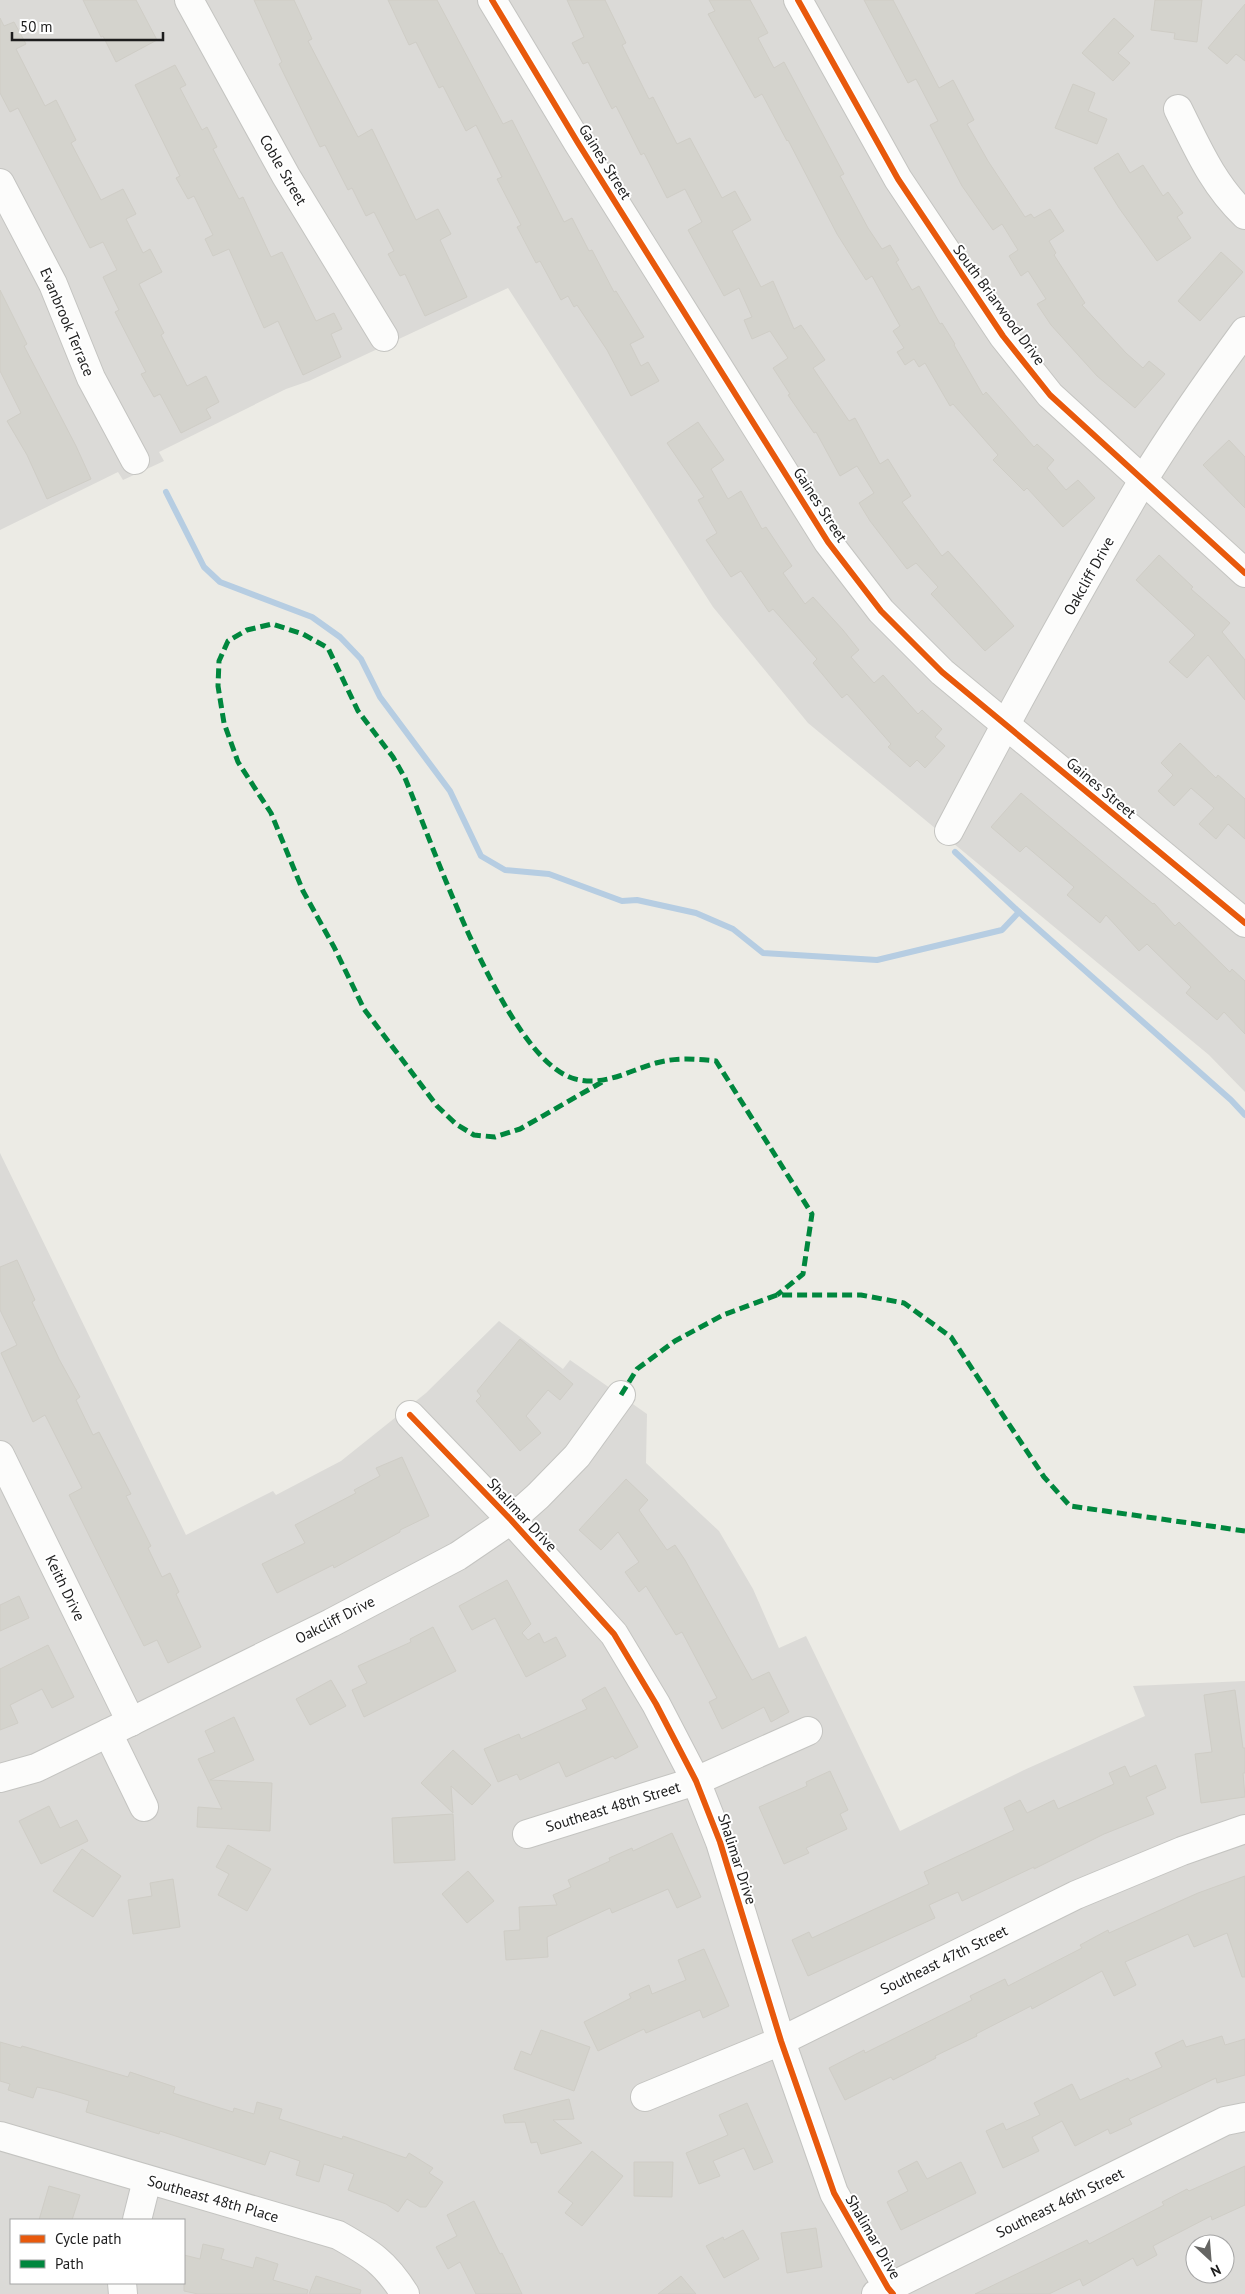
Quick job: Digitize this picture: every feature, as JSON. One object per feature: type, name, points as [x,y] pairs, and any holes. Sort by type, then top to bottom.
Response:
[{"type":"street","name":"Coble Street","points":[[189,0],[286,176],[384,336]]},
{"type":"street","name":"Gaines Street","points":[[492,0],[583,152],[828,542],[881,611],[942,672],[1245,923]]},
{"type":"street","name":"South Briarwood Drive","points":[[798,0],[898,179],[1002,336],[1050,395],[1245,573]]},
{"type":"street","points":[[1178,109],[1214,179],[1224,194],[1245,215]]},
{"type":"street","name":"Evanbrook Terrace","points":[[0,183],[53,284],[91,378],[135,460]]},
{"type":"street","name":"Oakcliff Drive","points":[[949,831],[1006,724],[1143,481],[1194,402],[1245,331]]},
{"type":"street","name":"Oakcliff Drive","points":[[0,1778],[36,1768],[119,1728],[331,1623],[458,1556],[511,1520],[538,1496],[577,1456],[621,1395]]},
{"type":"street","name":"Shalimar Drive","points":[[410,1415],[511,1520],[614,1634],[656,1704],[696,1781],[720,1842],[781,2041],[834,2193],[886,2292]]},
{"type":"street","name":"Keith Drive","points":[[0,1455],[119,1728],[144,1808]]},
{"type":"street","name":"Southeast 48th Street","points":[[527,1834],[696,1781],[808,1731]]},
{"type":"street","name":"Southeast 47th Street","points":[[645,2097],[781,2041],[1076,1895],[1182,1851],[1245,1829]]},
{"type":"street","name":"Southeast 46th Street","points":[[886,2292],[1225,2121],[1245,2118]]},
{"type":"street","name":"Southeast 48th Place","points":[[0,2136],[338,2235],[367,2252],[392,2272],[405,2294]]},
{"type":"street","points":[[137,2219],[147,2180]]},
{"type":"shaded area","points":[[0,0],[1245,0],[1245,1092],[1209,1055],[808,723],[713,607],[508,288],[309,381],[286,389],[159,452],[164,461],[123,480],[118,472],[0,530]]},
{"type":"shaded area","points":[[0,1153],[186,1535],[273,1491],[276,1495],[341,1461],[426,1393],[499,1321],[563,1369],[570,1360],[647,1414],[646,1463],[719,1531],[753,1589],[779,1648],[806,1636],[900,1831],[1024,1770],[1145,1716],[1133,1686],[1245,1681],[1245,2294],[0,2294]]},
{"type":"building","points":[[83,0],[136,0],[157,40],[116,62]]},
{"type":"building","points":[[254,0],[294,0],[312,39],[308,41],[358,137],[372,129],[416,220],[438,209],[451,234],[440,240],[467,297],[425,316],[405,274],[400,276],[388,254],[394,251],[374,212],[366,216],[352,188],[348,190],[325,145],[320,147],[279,64],[282,62]]},
{"type":"building","points":[[388,0],[437,0],[503,124],[512,120],[564,222],[572,218],[589,251],[592,250],[614,292],[616,291],[644,337],[630,344],[641,366],[648,362],[659,381],[631,396],[607,350],[577,305],[574,307],[568,296],[561,300],[540,261],[536,263],[517,227],[521,225],[497,179],[502,177],[476,125],[466,131],[443,86],[439,88],[416,42],[409,45]]},
{"type":"building","points":[[567,0],[605,0],[626,43],[622,45],[649,99],[653,97],[677,144],[690,138],[722,198],[735,191],[751,220],[732,231],[761,287],[773,281],[794,329],[801,325],[825,360],[813,368],[849,421],[855,418],[880,464],[888,459],[911,496],[902,502],[942,556],[948,551],[1014,626],[985,651],[931,594],[938,587],[916,563],[907,569],[870,521],[859,503],[874,493],[857,466],[840,476],[816,432],[814,433],[788,395],[790,394],[773,368],[788,358],[770,331],[752,339],[744,320],[752,317],[739,288],[724,296],[688,230],[702,222],[685,189],[667,198],[644,153],[641,155],[616,106],[612,109],[588,62],[583,64],[572,43],[584,37]]},
{"type":"building","points":[[709,0],[750,0],[768,33],[758,38],[774,68],[784,62],[844,174],[840,176],[868,228],[882,249],[890,245],[899,260],[896,262],[912,290],[919,286],[940,324],[942,323],[955,344],[983,395],[986,392],[1034,447],[1037,444],[1054,460],[1047,468],[1066,490],[1078,480],[1095,498],[1063,527],[1027,488],[1024,491],[993,460],[998,455],[953,404],[950,406],[925,363],[919,367],[914,359],[905,365],[897,352],[904,348],[893,331],[900,326],[872,276],[866,280],[837,234],[762,94],[755,98],[708,14],[715,11]]},
{"type":"building","points":[[864,0],[893,0],[939,88],[953,80],[974,120],[967,124],[988,161],[1025,217],[1031,214],[1034,218],[1050,209],[1064,231],[1049,241],[1056,253],[1054,255],[1085,303],[1082,305],[1126,353],[1143,368],[1149,361],[1165,374],[1135,408],[1097,376],[1051,325],[1037,304],[1046,299],[1028,271],[1021,276],[1009,256],[1018,250],[1002,224],[993,230],[962,186],[930,125],[938,121],[916,79],[908,83]]},
{"type":"building","points":[[1155,0],[1202,0],[1197,42],[1174,39],[1175,33],[1151,30]]},
{"type":"building","points":[[1245,4],[1245,61],[1236,54],[1227,64],[1208,48]]},
{"type":"building","points":[[0,18],[4,26],[14,22],[26,44],[16,49],[45,106],[56,100],[76,140],[71,143],[101,200],[123,189],[136,214],[126,219],[143,253],[150,249],[162,272],[139,284],[164,333],[161,335],[187,386],[206,376],[219,402],[206,409],[211,418],[181,433],[160,394],[154,397],[141,374],[146,372],[115,312],[119,310],[103,277],[117,270],[103,242],[90,248],[18,108],[10,112],[0,93]]},
{"type":"building","points":[[1114,18],[1134,36],[1118,53],[1130,63],[1113,81],[1082,53]]},
{"type":"building","points":[[175,65],[186,85],[180,88],[202,130],[207,127],[217,147],[213,149],[239,199],[243,197],[271,257],[282,252],[316,321],[334,313],[342,329],[331,334],[341,357],[303,375],[278,321],[264,328],[229,249],[213,256],[205,239],[213,235],[194,196],[188,199],[176,178],[180,176],[135,85]]},
{"type":"building","points":[[1073,84],[1095,93],[1088,111],[1107,119],[1097,144],[1055,128]]},
{"type":"building","points":[[1118,153],[1130,173],[1143,165],[1163,196],[1168,192],[1183,213],[1177,217],[1191,238],[1157,261],[1119,208],[1094,168]]},
{"type":"building","points":[[1221,252],[1243,272],[1200,321],[1178,301]]},
{"type":"building","points":[[0,290],[27,344],[24,346],[91,479],[47,499],[27,455],[7,421],[21,413],[0,371]]},
{"type":"building","points":[[698,422],[724,460],[711,469],[728,499],[741,491],[762,529],[766,527],[792,566],[783,573],[805,604],[813,597],[843,630],[859,650],[851,657],[874,683],[883,675],[918,714],[922,710],[942,729],[935,737],[945,746],[925,768],[917,760],[910,767],[888,747],[891,744],[847,694],[842,698],[813,663],[817,659],[773,609],[769,612],[741,571],[731,577],[706,540],[717,533],[698,500],[704,497],[667,443]]},
{"type":"building","points":[[1229,440],[1245,457],[1245,508],[1203,465]]},
{"type":"building","points":[[1159,555],[1193,587],[1191,589],[1230,623],[1222,632],[1245,660],[1245,700],[1208,655],[1187,678],[1169,662],[1195,635],[1136,580]]},
{"type":"building","points":[[1180,743],[1216,778],[1218,775],[1245,799],[1245,839],[1228,824],[1216,839],[1199,824],[1214,808],[1191,788],[1174,806],[1158,791],[1173,775],[1161,763]]},
{"type":"building","points":[[1021,793],[1154,903],[1175,926],[1179,922],[1230,972],[1232,969],[1245,981],[1245,1034],[1224,1012],[1217,1020],[1186,993],[1191,987],[1147,944],[1139,951],[1106,915],[1100,923],[1067,895],[1074,887],[1026,846],[1020,852],[991,827]]},
{"type":"building","points":[[17,1260],[35,1300],[32,1302],[59,1359],[80,1397],[76,1400],[93,1435],[99,1432],[131,1494],[126,1496],[151,1546],[148,1548],[162,1577],[170,1573],[179,1592],[176,1594],[201,1647],[168,1663],[157,1640],[144,1646],[69,1495],[82,1488],[45,1415],[33,1422],[1,1353],[17,1345],[0,1310],[0,1267]]},
{"type":"building","points":[[520,1339],[573,1384],[560,1400],[548,1390],[526,1416],[541,1433],[520,1451],[476,1401],[481,1396],[477,1391]]},
{"type":"building","points":[[402,1457],[429,1516],[400,1530],[400,1532],[334,1568],[333,1565],[277,1593],[262,1564],[305,1543],[295,1525],[356,1493],[354,1490],[380,1476],[376,1468]]},
{"type":"building","points":[[626,1479],[648,1500],[639,1510],[667,1550],[675,1545],[685,1560],[752,1680],[769,1672],[789,1712],[771,1722],[764,1707],[722,1729],[709,1702],[717,1698],[682,1632],[676,1635],[646,1586],[639,1592],[625,1572],[639,1562],[618,1532],[601,1550],[579,1530]]},
{"type":"building","points":[[507,1580],[531,1624],[522,1633],[528,1640],[539,1633],[544,1643],[556,1637],[566,1656],[526,1677],[495,1618],[472,1630],[459,1606]]},
{"type":"building","points":[[19,1596],[29,1618],[0,1631],[0,1605]]},
{"type":"building","points":[[433,1627],[456,1671],[364,1717],[352,1690],[367,1683],[358,1666],[411,1642],[410,1639]]},
{"type":"building","points":[[48,1645],[74,1697],[52,1708],[42,1689],[10,1705],[18,1723],[0,1730],[0,1669]]},
{"type":"building","points":[[331,1680],[346,1706],[310,1725],[296,1699]]},
{"type":"building","points":[[605,1687],[638,1747],[615,1759],[613,1756],[566,1777],[559,1762],[520,1780],[517,1774],[498,1782],[484,1749],[519,1734],[521,1739],[587,1709],[582,1700]]},
{"type":"building","points":[[1235,1690],[1243,1748],[1245,1748],[1245,1773],[1243,1773],[1245,1797],[1201,1803],[1195,1754],[1212,1752],[1204,1695]]},
{"type":"building","points":[[234,1717],[254,1760],[210,1780],[272,1783],[270,1831],[197,1827],[198,1807],[222,1809],[198,1759],[215,1752],[205,1731]]},
{"type":"building","points":[[453,1750],[491,1785],[472,1805],[451,1786],[453,1813],[421,1783]]},
{"type":"building","points":[[1156,1765],[1166,1788],[1146,1797],[1154,1814],[1104,1834],[1034,1869],[1034,1867],[962,1901],[958,1892],[929,1905],[935,1918],[808,1976],[792,1940],[809,1932],[812,1938],[929,1884],[924,1872],[1014,1830],[1004,1808],[1020,1800],[1027,1813],[1054,1800],[1058,1809],[1114,1784],[1109,1773],[1125,1766],[1130,1777]]},
{"type":"building","points":[[830,1771],[848,1810],[840,1814],[847,1829],[806,1848],[809,1853],[784,1864],[759,1807],[807,1786],[806,1782]]},
{"type":"building","points":[[49,1806],[60,1828],[77,1820],[88,1841],[41,1864],[19,1821]]},
{"type":"building","points":[[453,1814],[455,1860],[394,1863],[392,1818]]},
{"type":"building","points":[[672,1833],[701,1897],[677,1908],[668,1889],[612,1913],[610,1908],[547,1937],[548,1957],[506,1960],[504,1931],[520,1930],[519,1907],[557,1905],[553,1895],[571,1887],[568,1880],[610,1861],[609,1858],[632,1848],[633,1851]]},
{"type":"building","points":[[228,1845],[271,1869],[247,1911],[218,1895],[229,1874],[216,1867]]},
{"type":"building","points":[[82,1849],[121,1876],[93,1917],[53,1891]]},
{"type":"building","points":[[468,1871],[494,1901],[467,1923],[442,1894]]},
{"type":"building","points":[[1245,1876],[1245,1977],[1242,1977],[1227,1933],[1194,1947],[1188,1934],[1125,1962],[1136,1985],[1114,1996],[1102,1971],[1032,2009],[1031,2006],[976,2034],[977,2036],[935,2056],[936,2058],[893,2080],[891,2077],[845,2100],[829,2068],[864,2050],[865,2053],[972,2000],[970,1996],[1005,1979],[1008,1986],[1082,1948],[1080,1945],[1108,1930],[1109,1933],[1198,1893]]},
{"type":"building","points":[[173,1879],[180,1927],[133,1934],[128,1900],[152,1896],[150,1883]]},
{"type":"building","points":[[704,1949],[729,2006],[703,2018],[700,2010],[646,2033],[644,2029],[598,2051],[584,2022],[631,1998],[629,1994],[649,1985],[652,1994],[686,1980],[678,1960]]},
{"type":"building","points":[[541,2030],[590,2047],[574,2091],[514,2069],[521,2051],[531,2055]]},
{"type":"building","points":[[1222,2036],[1225,2045],[1245,2039],[1245,2075],[1217,2083],[1216,2078],[1129,2119],[1132,2124],[1110,2134],[1108,2129],[1075,2146],[1062,2121],[1032,2137],[1039,2151],[1003,2168],[986,2131],[1003,2123],[1006,2130],[1040,2115],[1034,2103],[1072,2084],[1080,2100],[1128,2078],[1130,2081],[1162,2067],[1155,2053],[1183,2040],[1186,2047]]},
{"type":"building","points":[[0,2042],[21,2048],[22,2046],[128,2077],[130,2072],[175,2087],[173,2093],[233,2112],[234,2108],[254,2114],[257,2102],[282,2109],[279,2119],[342,2139],[343,2136],[406,2158],[409,2153],[433,2168],[429,2173],[443,2182],[426,2207],[420,2207],[407,2199],[398,2212],[386,2204],[348,2190],[354,2174],[324,2164],[319,2182],[296,2175],[300,2161],[270,2151],[265,2165],[160,2131],[159,2134],[86,2112],[89,2101],[55,2091],[37,2087],[33,2098],[8,2090],[10,2084],[0,2081]]},
{"type":"building","points":[[569,2099],[574,2119],[553,2120],[582,2143],[541,2154],[537,2142],[531,2143],[525,2122],[505,2123],[503,2115]]},
{"type":"building","points":[[747,2103],[773,2162],[754,2170],[744,2148],[713,2161],[720,2176],[699,2184],[686,2153],[728,2135],[719,2115]]},
{"type":"building","points":[[592,2151],[623,2176],[582,2226],[565,2213],[573,2203],[558,2192]]},
{"type":"building","points":[[917,2161],[927,2179],[961,2162],[976,2193],[901,2230],[887,2202],[908,2191],[898,2171]]},
{"type":"building","points":[[634,2162],[673,2162],[672,2197],[634,2196]]},
{"type":"building","points":[[1245,2166],[1245,2205],[1212,2220],[1211,2216],[1153,2246],[1157,2255],[1137,2266],[1133,2258],[1083,2286],[1080,2279],[1049,2294],[975,2294],[1087,2240],[1089,2244],[1164,2205],[1162,2202],[1187,2189],[1189,2191]]},
{"type":"building","points":[[49,2186],[80,2195],[72,2219],[39,2219]]},
{"type":"building","points":[[474,2201],[522,2294],[476,2294],[460,2262],[448,2269],[436,2247],[457,2236],[447,2215]]},
{"type":"building","points":[[816,2228],[822,2267],[787,2273],[781,2233]]},
{"type":"building","points":[[743,2230],[759,2259],[724,2278],[706,2246],[723,2237],[724,2240]]},
{"type":"building","points":[[203,2244],[224,2249],[221,2259],[253,2268],[256,2257],[278,2264],[273,2280],[308,2290],[307,2294],[198,2294],[184,2291],[185,2255],[200,2259]]},
{"type":"building","points":[[316,2276],[361,2290],[360,2294],[309,2294]]},
{"type":"building","points":[[681,2276],[696,2294],[658,2294]]},
{"type":"waterway","points":[[166,492],[204,567],[220,582],[312,617],[340,637],[361,659],[380,697],[450,791],[481,856],[505,870],[549,874],[622,901],[637,900],[696,913],[733,929],[763,953],[877,960],[1002,930],[1019,912],[1231,1100],[1245,1115]]},
{"type":"waterway","points":[[955,852],[1019,912]]},
{"type":"marked path","points":[[602,1082],[520,1129],[495,1137],[474,1135],[456,1124],[437,1106],[364,1009],[334,947],[303,891],[271,813],[238,762],[224,723],[218,686],[219,661],[228,641],[247,630],[272,624],[303,634],[328,648],[358,711],[393,757],[405,778],[452,896],[473,944],[497,991],[521,1031],[546,1061],[572,1078],[583,1081],[604,1080],[671,1060],[716,1061],[812,1214],[803,1274],[777,1295]]},
{"type":"marked path","points":[[621,1395],[637,1369],[675,1341],[723,1315],[777,1295],[861,1295],[904,1303],[951,1337],[1044,1477],[1070,1506],[1245,1531]]},
{"type":"cycle path","points":[[492,0],[578,143],[828,542],[881,611],[942,672],[1245,923]]},
{"type":"cycle path","points":[[798,0],[898,179],[1003,336],[1050,395],[1245,573]]},
{"type":"cycle path","points":[[410,1415],[511,1520],[614,1634],[656,1704],[696,1781],[720,1842],[781,2041],[834,2193],[893,2294]]}]
